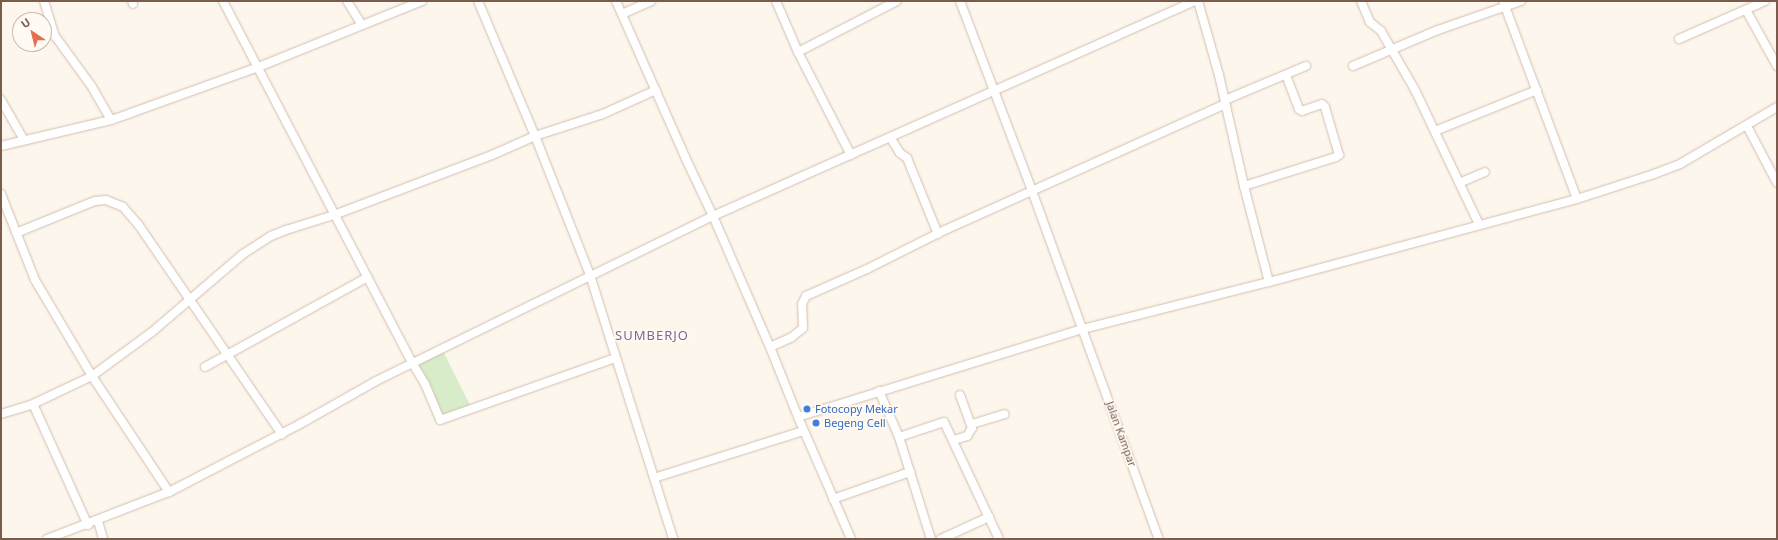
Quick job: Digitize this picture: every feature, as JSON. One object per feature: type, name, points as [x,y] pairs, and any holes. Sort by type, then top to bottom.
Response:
[{"type":"street","points":[[44,1],[56,36],[112,120]]},
{"type":"street","points":[[223,1],[256,68],[413,364],[426,384],[440,420],[615,358]]},
{"type":"street","points":[[347,1],[362,25]]},
{"type":"street","points":[[1,146],[112,120],[256,68],[422,1]]},
{"type":"street","points":[[478,1],[535,136],[590,275],[673,539]]},
{"type":"street","points":[[616,1],[713,216],[770,347],[803,431],[851,539]]},
{"type":"street","points":[[622,14],[651,1]]},
{"type":"street","points":[[776,1],[798,52],[851,155]]},
{"type":"street","points":[[798,52],[897,1]]},
{"type":"street","name":"Jalan Kampar","points":[[960,1],[1032,191],[1159,539]]},
{"type":"street","points":[[47,539],[88,525],[169,492],[282,434],[376,381],[713,216],[1197,1],[1270,282]]},
{"type":"street","points":[[1360,1],[1370,22],[1381,31],[1415,90],[1479,224]]},
{"type":"street","points":[[1353,66],[1504,4],[1521,1]]},
{"type":"street","points":[[1679,39],[1765,1]]},
{"type":"street","points":[[1504,4],[1577,199]]},
{"type":"street","points":[[1746,10],[1777,66]]},
{"type":"street","points":[[770,347],[792,337],[803,328],[802,304],[806,296],[1306,66]]},
{"type":"street","points":[[1244,186],[1336,157],[1338,154],[1325,107],[1322,104],[1302,111],[1300,110],[1286,74]]},
{"type":"street","points":[[1,414],[32,404],[92,376],[152,332],[241,256],[263,240],[281,232],[334,215],[492,155],[535,136],[603,114],[656,90]]},
{"type":"street","points":[[1434,131],[1537,90]]},
{"type":"street","points":[[1,100],[24,140]]},
{"type":"street","points":[[798,417],[1083,329],[1270,282],[1479,224],[1577,199],[1680,164],[1777,107]]},
{"type":"street","points":[[1747,126],[1777,183]]},
{"type":"street","points":[[890,137],[900,153],[905,156],[908,162],[938,234]]},
{"type":"street","points":[[1459,183],[1485,172]]},
{"type":"street","points":[[1,194],[35,280],[92,376],[169,492]]},
{"type":"street","points":[[16,233],[95,201],[106,200],[123,207],[138,224],[282,434]]},
{"type":"street","points":[[205,367],[368,277]]},
{"type":"street","points":[[879,391],[899,437],[931,539]]},
{"type":"street","points":[[954,440],[967,436],[971,432],[972,424],[960,395]]},
{"type":"street","points":[[32,404],[88,525]]},
{"type":"street","points":[[972,424],[1005,414]]},
{"type":"street","points":[[899,437],[942,422],[948,426],[999,539]]},
{"type":"street","points":[[654,478],[803,431]]},
{"type":"street","points":[[833,499],[910,472]]},
{"type":"street","points":[[941,539],[989,517]]},
{"type":"street","points":[[98,521],[103,539]]},
{"type":"green space","points":[[443,351],[470,405],[443,417],[416,366]]},
{"type":"place","name":"Fotocopy Mekar","points":[[807,409]]},
{"type":"place","name":"Begeng Cell","points":[[816,423]]},
{"type":"district","name":"SUMBERJO","points":[[652,335]]}]
